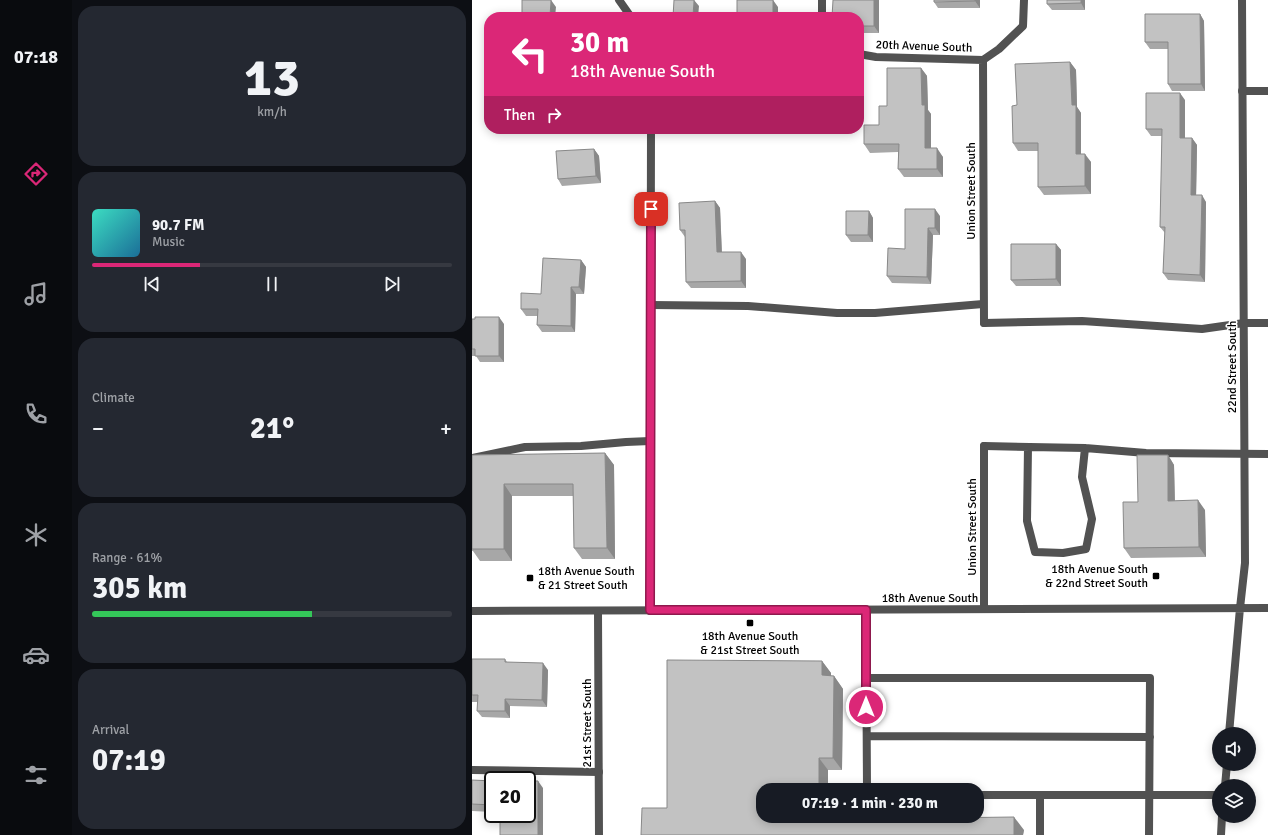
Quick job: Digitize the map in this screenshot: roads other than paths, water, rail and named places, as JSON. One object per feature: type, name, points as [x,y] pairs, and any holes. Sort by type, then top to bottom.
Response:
[{"type":"street","points":[[619,0],[627,12]]},
{"type":"street","points":[[822,0],[822,12]]},
{"type":"street","name":"20th Avenue South","points":[[864,55],[876,57],[983,60],[999,49],[1023,26],[1024,0]]},
{"type":"street","name":"22nd Street South","points":[[1230,727],[1245,563],[1242,0]]},
{"type":"street","name":"Union Street South","points":[[983,60],[984,322],[1082,321],[1202,329],[1244,323]]},
{"type":"street","points":[[1242,91],[1268,90]]},
{"type":"street","points":[[650,610],[651,134]]},
{"type":"street","points":[[651,305],[748,306],[837,313],[875,313],[983,304]]},
{"type":"street","points":[[1244,323],[1268,323]]},
{"type":"street","points":[[472,458],[525,447],[581,446],[650,441]]},
{"type":"street","name":"Union Street South","points":[[984,609],[984,446],[1028,447]]},
{"type":"street","points":[[1085,448],[1082,477],[1092,519],[1086,549],[1063,553],[1035,552],[1027,521],[1028,447],[1085,448],[1146,453],[1268,454]]},
{"type":"street","name":"18th Avenue South","points":[[472,611],[1268,608]]},
{"type":"street","points":[[866,610],[867,783]]},
{"type":"street","name":"21st Street South","points":[[598,611],[599,835]]},
{"type":"street","points":[[866,678],[1150,678],[1149,835]]},
{"type":"street","points":[[866,736],[1150,737]]},
{"type":"street","points":[[472,770],[599,772]]},
{"type":"street","points":[[984,794],[1212,795]]},
{"type":"street","points":[[1040,795],[1040,835]]},
{"type":"street","points":[[1221,835],[1222,823]]},
{"type":"place","name":"18th Avenue South & 22nd Street South","points":[[1156,576]]},
{"type":"place","name":"18th Avenue South & 21 Street South","points":[[530,578]]},
{"type":"place","name":"18th Avenue South & 21st Street South","points":[[750,623]]}]
